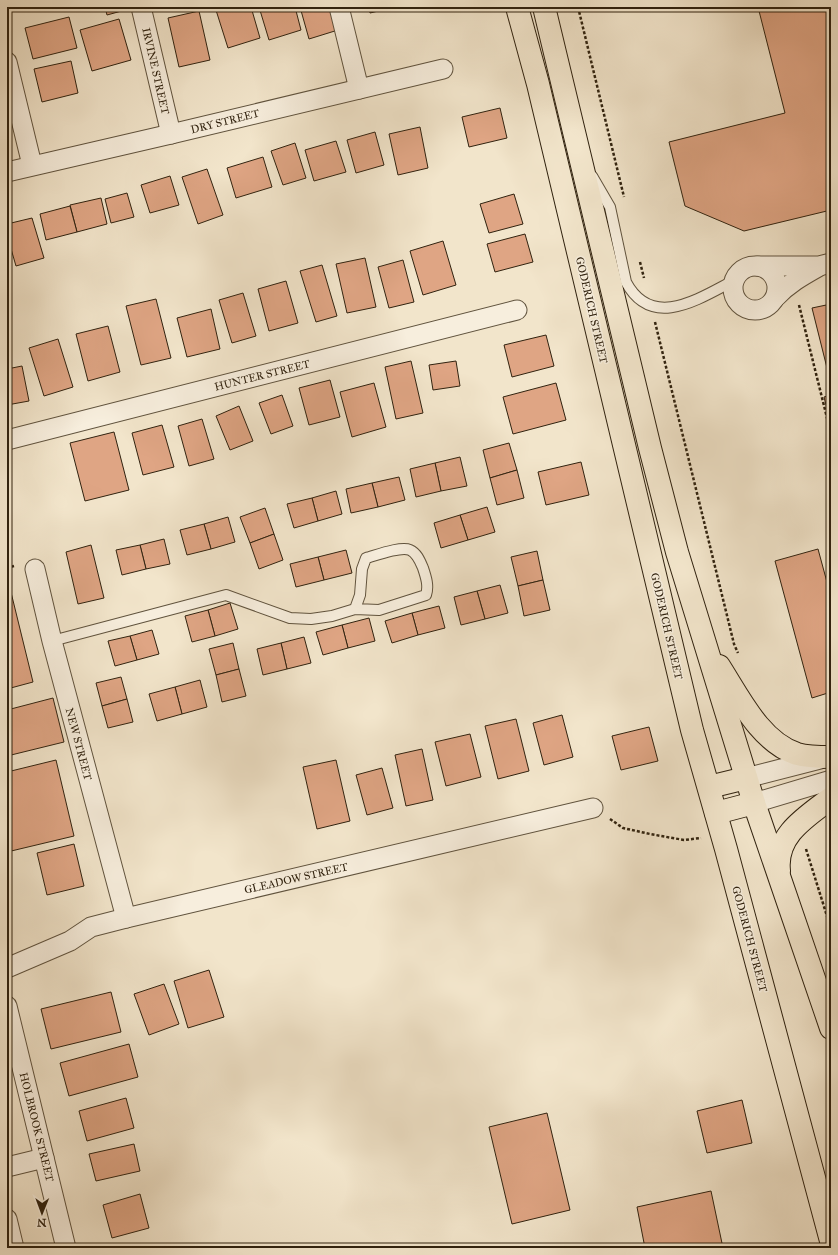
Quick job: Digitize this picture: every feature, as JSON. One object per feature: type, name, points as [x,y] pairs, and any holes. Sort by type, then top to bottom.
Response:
[{"type":"highway","name":"GODERICH STREET","points":[[517,7],[538,84],[690,722],[722,835],[828,1241]]},
{"type":"highway","points":[[544,7],[650,448],[677,552],[754,803],[831,1028]]},
{"type":"highway","points":[[705,643],[758,726],[772,740],[797,754],[816,757],[831,757]]},
{"type":"highway","points":[[709,788],[746,778]]},
{"type":"highway","points":[[783,889],[779,867],[780,850],[784,842],[793,829],[831,798]]},
{"type":"highway","points":[[716,813],[754,803]]},
{"type":"street","name":"IRVINE STREET","points":[[141,7],[171,134]]},
{"type":"street","points":[[339,7],[359,89]]},
{"type":"street","points":[[7,62],[32,165]]},
{"type":"street","name":"DRY STREET","points":[[7,172],[443,69]]},
{"type":"street","points":[[825,265],[789,285],[776,297],[772,303],[760,310],[747,308],[737,300],[733,287],[735,280],[738,274],[750,267],[825,265]]},
{"type":"street","points":[[757,266],[770,271],[774,276],[777,283],[776,297]]},
{"type":"street","name":"HUNTER STREET","points":[[7,440],[517,310]]},
{"type":"street","name":"NEW STREET","points":[[35,569],[52,641],[126,918]]},
{"type":"street","points":[[746,778],[831,757]]},
{"type":"street","points":[[754,803],[831,780]]},
{"type":"street","name":"GLEADOW STREET","points":[[7,968],[70,941],[91,927],[593,808]]},
{"type":"street","name":"HOLBROOK STREET","points":[[7,1006],[66,1248]]},
{"type":"street","points":[[7,1167],[44,1158]]},
{"type":"street","points":[[7,1219],[14,1248]]},
{"type":"lane","points":[[580,153],[610,207],[626,282],[636,296],[651,306],[663,308],[690,303],[735,280]]},
{"type":"lane","points":[[52,641],[226,595],[290,618],[311,619],[332,616],[355,609],[379,610],[426,595],[428,588],[419,558],[411,550],[402,549],[366,558],[362,569],[360,595],[355,609]]},
{"type":"path","points":[[578,7],[626,202]]},
{"type":"path","points":[[655,9],[663,7]]},
{"type":"path","points":[[639,255],[734,644],[739,657]]},
{"type":"path","points":[[799,304],[831,434]]},
{"type":"path","points":[[593,808],[623,828],[650,834],[684,840],[722,835]]},
{"type":"path","points":[[793,829],[802,838],[831,929]]},
{"type":"building","points":[[105,7],[136,7],[107,15]]},
{"type":"building","points":[[215,7],[251,7],[260,38],[228,48]]},
{"type":"building","points":[[259,7],[295,7],[301,30],[269,40]]},
{"type":"building","points":[[300,7],[331,7],[338,30],[309,39]]},
{"type":"building","points":[[369,7],[395,7],[370,13]]},
{"type":"building","points":[[758,7],[831,7],[831,210],[744,231],[685,206],[669,142],[785,113]]},
{"type":"building","points":[[199,11],[210,60],[179,67],[168,18]]},
{"type":"building","points":[[69,17],[77,48],[33,59],[25,28]]},
{"type":"building","points":[[119,19],[131,60],[92,71],[80,30]]},
{"type":"building","points":[[71,61],[78,93],[42,102],[34,69]]},
{"type":"building","points":[[500,108],[507,138],[469,147],[462,117]]},
{"type":"building","points":[[420,127],[428,168],[398,175],[389,134]]},
{"type":"building","points":[[375,132],[384,165],[356,173],[347,140]]},
{"type":"building","points":[[336,141],[346,172],[314,181],[305,150]]},
{"type":"building","points":[[295,143],[306,178],[283,185],[271,151]]},
{"type":"building","points":[[263,157],[272,187],[236,198],[227,168]]},
{"type":"building","points":[[207,169],[223,215],[198,224],[182,177]]},
{"type":"building","points":[[170,176],[179,205],[150,213],[141,185]]},
{"type":"building","points":[[127,193],[134,217],[111,223],[105,199]]},
{"type":"building","points":[[514,194],[523,224],[489,233],[480,204]]},
{"type":"building","points":[[101,198],[107,224],[77,232],[70,205]]},
{"type":"building","points":[[70,206],[77,232],[46,240],[40,214]]},
{"type":"building","points":[[32,218],[44,258],[16,266],[7,235],[7,224]]},
{"type":"building","points":[[525,234],[533,262],[495,272],[487,244]]},
{"type":"building","points":[[443,241],[456,285],[423,295],[410,251]]},
{"type":"building","points":[[365,258],[376,307],[347,313],[336,264]]},
{"type":"building","points":[[403,260],[414,302],[389,308],[378,267]]},
{"type":"building","points":[[322,265],[337,316],[316,322],[300,271]]},
{"type":"building","points":[[286,281],[298,323],[269,331],[258,289]]},
{"type":"building","points":[[243,293],[256,336],[232,343],[219,300]]},
{"type":"building","points":[[156,299],[171,358],[141,365],[126,306]]},
{"type":"building","points":[[831,304],[831,384],[812,308]]},
{"type":"building","points":[[211,309],[220,349],[187,357],[177,318]]},
{"type":"building","points":[[108,326],[120,372],[88,381],[76,334]]},
{"type":"building","points":[[546,335],[554,366],[512,377],[504,345]]},
{"type":"building","points":[[58,339],[73,387],[44,396],[29,348]]},
{"type":"building","points":[[411,361],[423,413],[396,419],[385,367]]},
{"type":"building","points":[[456,361],[460,386],[433,390],[429,365]]},
{"type":"building","points":[[22,366],[29,401],[7,405],[7,369]]},
{"type":"building","points":[[330,380],[340,417],[309,425],[299,388]]},
{"type":"building","points":[[374,383],[386,427],[352,437],[340,392]]},
{"type":"building","points":[[556,383],[566,420],[513,434],[503,397]]},
{"type":"building","points":[[282,395],[293,426],[271,434],[259,403]]},
{"type":"building","points":[[831,395],[831,425],[824,397]]},
{"type":"building","points":[[239,406],[253,441],[230,450],[216,416]]},
{"type":"building","points":[[202,419],[214,459],[189,466],[178,426]]},
{"type":"building","points":[[162,425],[174,467],[143,475],[132,433]]},
{"type":"building","points":[[114,432],[129,490],[85,501],[70,443]]},
{"type":"building","points":[[509,443],[517,470],[490,478],[483,450]]},
{"type":"building","points":[[460,457],[467,486],[441,491],[435,463]]},
{"type":"building","points":[[581,462],[589,495],[546,505],[538,472]]},
{"type":"building","points":[[435,463],[441,491],[416,497],[410,469]]},
{"type":"building","points":[[517,470],[524,498],[497,505],[490,478]]},
{"type":"building","points":[[399,477],[405,500],[378,507],[372,483]]},
{"type":"building","points":[[372,483],[378,507],[351,513],[346,489]]},
{"type":"building","points":[[336,491],[342,514],[318,521],[312,498]]},
{"type":"building","points":[[312,498],[318,521],[294,528],[287,504]]},
{"type":"building","points":[[487,507],[495,532],[468,540],[460,515]]},
{"type":"building","points":[[265,508],[274,534],[250,543],[240,517]]},
{"type":"building","points":[[460,515],[468,540],[441,548],[434,523]]},
{"type":"building","points":[[228,517],[235,542],[211,549],[204,524]]},
{"type":"building","points":[[204,524],[211,549],[187,555],[180,530]]},
{"type":"building","points":[[274,534],[283,560],[259,569],[250,543]]},
{"type":"building","points":[[164,539],[170,564],[146,569],[140,545]]},
{"type":"building","points":[[7,542],[11,561],[7,562]]},
{"type":"building","points":[[91,545],[104,598],[78,604],[66,552]]},
{"type":"building","points":[[140,545],[146,569],[122,575],[116,550]]},
{"type":"building","points":[[818,549],[831,597],[831,692],[812,698],[775,561]]},
{"type":"building","points":[[346,550],[352,573],[324,580],[318,557]]},
{"type":"building","points":[[537,551],[543,580],[518,586],[511,557]]},
{"type":"building","points":[[318,557],[324,580],[296,587],[290,564]]},
{"type":"building","points":[[7,576],[33,682],[7,689]]},
{"type":"building","points":[[543,580],[550,610],[524,616],[518,586]]},
{"type":"building","points":[[500,585],[508,613],[485,619],[477,591]]},
{"type":"building","points":[[477,591],[485,619],[461,625],[454,597]]},
{"type":"building","points":[[230,603],[238,629],[215,636],[208,610]]},
{"type":"building","points":[[439,606],[445,628],[418,635],[412,613]]},
{"type":"building","points":[[208,610],[215,636],[192,642],[185,616]]},
{"type":"building","points":[[412,613],[418,635],[392,643],[385,621]]},
{"type":"building","points":[[369,618],[375,641],[348,648],[342,625]]},
{"type":"building","points":[[342,625],[348,648],[323,655],[316,632]]},
{"type":"building","points":[[152,630],[159,654],[137,660],[130,636]]},
{"type":"building","points":[[130,636],[137,660],[115,666],[108,641]]},
{"type":"building","points":[[304,637],[311,663],[287,669],[281,643]]},
{"type":"building","points":[[233,643],[239,669],[216,675],[209,649]]},
{"type":"building","points":[[281,643],[287,669],[263,675],[257,649]]},
{"type":"building","points":[[239,669],[246,696],[222,702],[216,675]]},
{"type":"building","points":[[121,677],[127,699],[102,706],[96,683]]},
{"type":"building","points":[[200,680],[207,707],[182,714],[175,687]]},
{"type":"building","points":[[175,687],[182,714],[157,721],[149,694]]},
{"type":"building","points":[[53,698],[64,742],[7,756],[7,710]]},
{"type":"building","points":[[127,699],[133,722],[108,728],[102,706]]},
{"type":"building","points":[[562,715],[573,757],[544,765],[533,723]]},
{"type":"building","points":[[516,719],[529,771],[498,779],[485,726]]},
{"type":"building","points":[[649,727],[658,761],[621,770],[612,736]]},
{"type":"building","points":[[470,734],[481,777],[446,786],[435,742]]},
{"type":"building","points":[[422,749],[433,800],[406,806],[395,755]]},
{"type":"building","points":[[56,760],[74,836],[7,852],[7,772]]},
{"type":"building","points":[[336,760],[350,821],[317,829],[303,767]]},
{"type":"building","points":[[382,768],[393,808],[367,815],[356,775]]},
{"type":"building","points":[[74,844],[84,886],[47,895],[37,853]]},
{"type":"building","points":[[209,970],[224,1017],[188,1028],[174,981]]},
{"type":"building","points":[[164,984],[179,1024],[149,1035],[134,994]]},
{"type":"building","points":[[111,992],[121,1032],[51,1049],[41,1009]]},
{"type":"building","points":[[129,1044],[138,1077],[69,1096],[60,1063]]},
{"type":"building","points":[[126,1098],[134,1128],[87,1141],[79,1111]]},
{"type":"building","points":[[742,1100],[752,1143],[707,1153],[697,1111]]},
{"type":"building","points":[[547,1113],[570,1210],[512,1224],[489,1127]]},
{"type":"building","points":[[134,1144],[140,1171],[96,1181],[89,1154]]},
{"type":"building","points":[[711,1191],[723,1248],[645,1248],[637,1207]]},
{"type":"building","points":[[140,1194],[149,1228],[112,1238],[103,1205]]},
{"type":"building","points":[[160,1245],[161,1248],[148,1248]]}]
